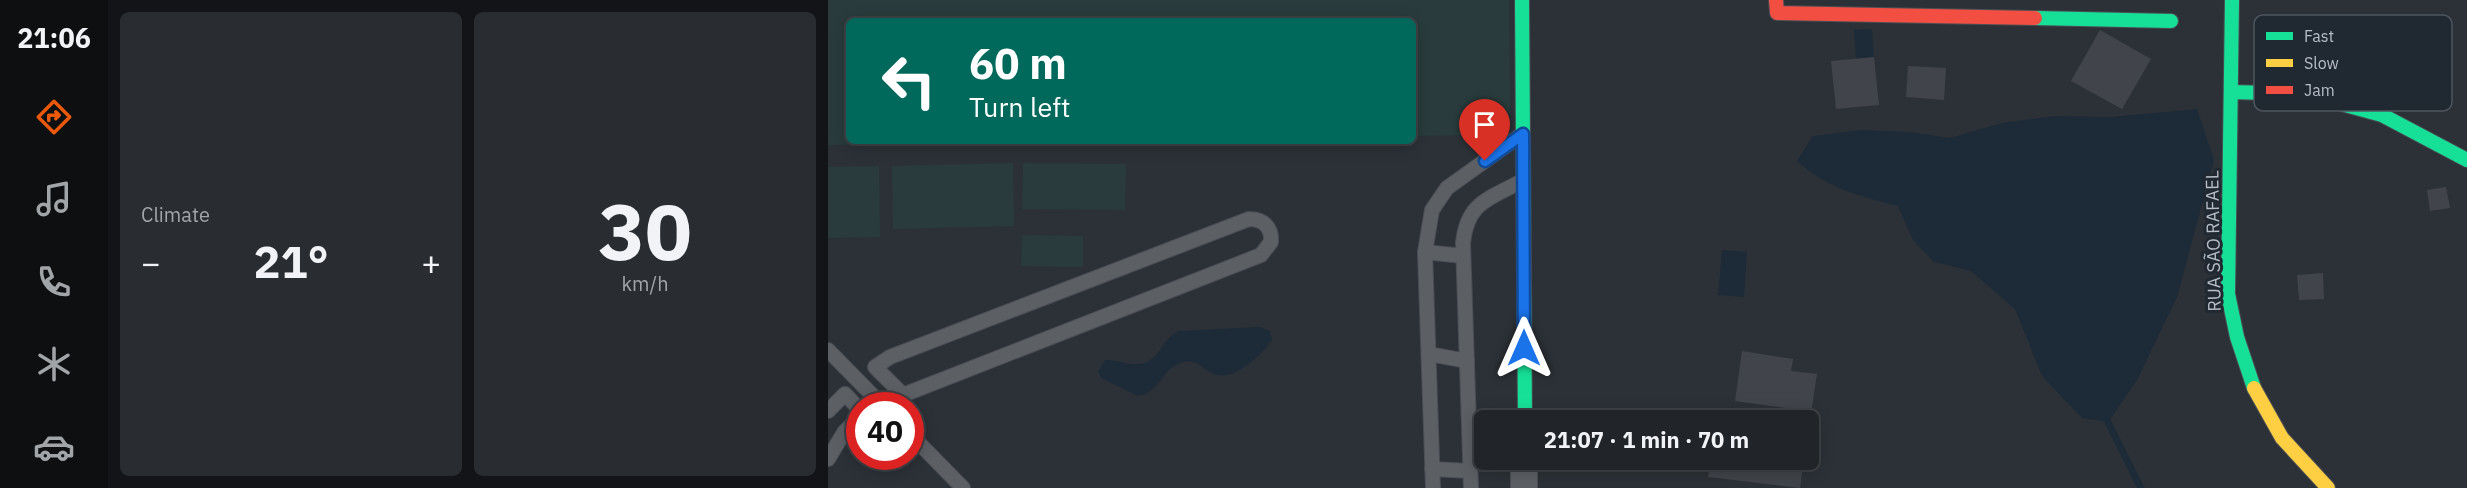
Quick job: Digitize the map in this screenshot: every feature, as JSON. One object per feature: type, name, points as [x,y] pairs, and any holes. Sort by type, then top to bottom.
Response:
[{"type":"street","points":[[1522,0],[1524,410]]},
{"type":"street","points":[[1776,0],[1777,13],[1998,9],[2171,21]]},
{"type":"street","name":"RUA SÃO RAFAEL","points":[[2232,0],[2228,294],[2235,338],[2250,379],[2271,418],[2294,454],[2328,488]]},
{"type":"street","points":[[2231,92],[2254,92]]},
{"type":"street","points":[[2368,111],[2382,115],[2467,160]]},
{"type":"street","points":[[1524,470],[1524,488]]},
{"type":"lane","points":[[1433,488],[1425,252],[1432,210],[1448,188],[1523,134]]},
{"type":"lane","points":[[1471,488],[1463,256],[1465,224],[1476,206],[1524,180]]},
{"type":"lane","points":[[1249,219],[1262,221],[1270,230],[1271,242],[1261,255],[903,395],[889,381],[875,367],[890,357],[1249,219]]},
{"type":"lane","points":[[1425,252],[1463,256]]},
{"type":"lane","points":[[828,350],[870,392]]},
{"type":"lane","points":[[1429,354],[1467,361]]},
{"type":"lane","points":[[872,392],[889,381]]},
{"type":"lane","points":[[828,411],[846,395]]},
{"type":"lane","points":[[828,459],[846,429]]},
{"type":"lane","points":[[924,448],[963,488]]},
{"type":"lane","points":[[1432,469],[1470,471]]},
{"type":"shaded area","points":[[828,0],[1509,0],[1510,116],[1497,135],[1416,136],[1416,18],[846,18],[846,144],[891,144],[828,145]]},
{"type":"shaded area","points":[[1013,163],[1014,226],[893,229],[892,166]]},
{"type":"shaded area","points":[[1023,163],[1126,164],[1125,210],[1022,209]]},
{"type":"shaded area","points":[[879,166],[880,237],[828,238],[828,167]]},
{"type":"shaded area","points":[[1022,235],[1083,236],[1083,267],[1021,266]]},
{"type":"water","points":[[1872,29],[1874,57],[1856,59],[1854,30]]},
{"type":"water","points":[[2197,109],[2214,160],[2177,297],[2137,380],[2108,422],[2082,418],[2042,376],[2015,309],[1971,271],[1934,262],[1913,240],[1898,206],[1832,184],[1797,161],[1813,136],[1861,130],[1910,132],[1950,138],[2002,123],[2054,116],[2110,117]]},
{"type":"water","points":[[1722,250],[1747,252],[1744,297],[1718,295]]},
{"type":"water","points":[[1260,327],[1270,331],[1272,340],[1262,353],[1247,366],[1230,374],[1214,374],[1191,361],[1181,363],[1169,370],[1153,389],[1138,396],[1101,378],[1098,371],[1105,360],[1135,364],[1146,363],[1156,355],[1173,334],[1179,331]]},
{"type":"building","points":[[2100,30],[2151,59],[2122,109],[2071,81]]},
{"type":"building","points":[[1874,57],[1879,105],[1836,109],[1831,61]]},
{"type":"building","points":[[1908,66],[1946,68],[1944,100],[1906,97]]},
{"type":"building","points":[[2446,187],[2450,208],[2430,211],[2427,190]]},
{"type":"building","points":[[2323,273],[2324,299],[2299,300],[2297,275]]},
{"type":"building","points":[[1742,351],[1793,359],[1791,371],[1817,374],[1812,410],[1786,410],[1786,408],[1735,401]]},
{"type":"building","points":[[1709,470],[1802,470],[1800,488],[1708,477]]},
{"type":"waterway","points":[[2108,422],[2141,488]]},
{"type":"traffic: fast","points":[[1522,0],[1525,410]]},
{"type":"traffic: fast","points":[[2232,0],[2228,294],[2237,337],[2254,388]]},
{"type":"traffic: fast","points":[[2035,18],[2171,21]]},
{"type":"traffic: fast","points":[[2231,92],[2254,93]]},
{"type":"traffic: fast","points":[[2367,111],[2382,115],[2467,160]]},
{"type":"traffic: slow","points":[[2254,388],[2282,438],[2328,488]]},
{"type":"traffic: jam","points":[[1776,0],[1777,13],[2035,18]]},
{"type":"route","points":[[1485,161],[1523,134],[1524,348]]}]
